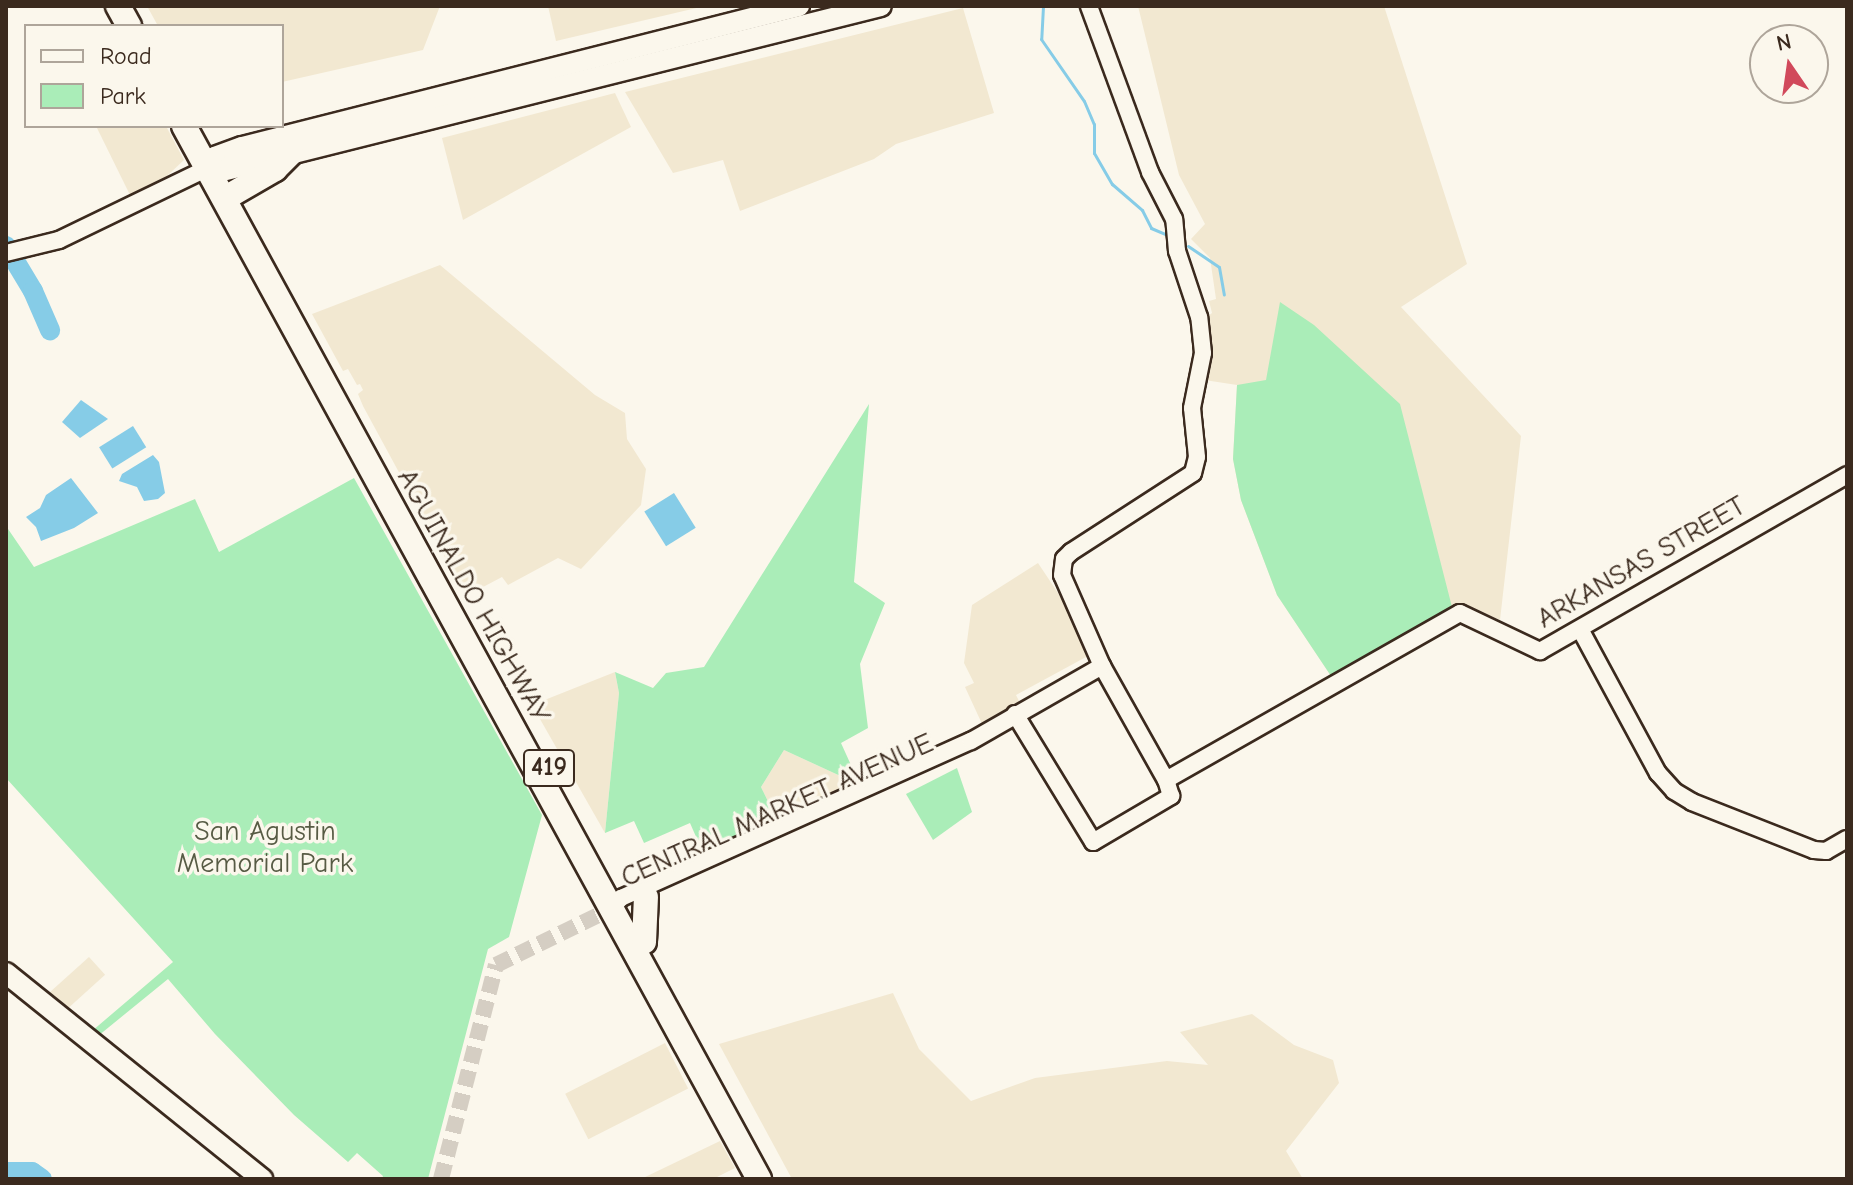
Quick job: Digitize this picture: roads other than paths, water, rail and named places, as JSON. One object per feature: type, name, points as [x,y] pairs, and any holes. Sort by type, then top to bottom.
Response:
[{"type":"highway","points":[[118,6],[128,24]]},
{"type":"highway","points":[[134,6],[144,24]]},
{"type":"highway","name":"AGUINALDO HIGHWAY","points":[[186,128],[234,193],[626,903],[759,1179]]},
{"type":"highway","name":"AGUINALDO HIGHWAY","points":[[199,128],[214,166],[626,903]]},
{"type":"highway","points":[[234,193],[275,169],[291,153]]},
{"type":"highway","points":[[626,903],[772,1179]]},
{"type":"main road","points":[[214,166],[242,147],[799,6]]},
{"type":"main road","points":[[214,166],[291,153],[881,6]]},
{"type":"main road","points":[[6,973],[262,1179]]},
{"type":"street","points":[[1089,6],[1150,172],[1174,219],[1202,328],[1203,353],[1192,408],[1196,466],[1188,480],[1064,559],[1065,586],[1102,666],[1171,790],[1169,799],[1093,842],[1018,718],[1102,666]]},
{"type":"street","points":[[6,253],[23,246],[59,240],[214,166]]},
{"type":"street","name":"ARKANSAS STREET","points":[[1166,780],[1460,613],[1540,651],[1847,475]]},
{"type":"street","points":[[1580,629],[1652,763],[1674,791],[1692,802],[1814,850],[1826,851],[1847,839]]},
{"type":"street","name":"CENTRAL MARKET AVENUE","points":[[626,903],[944,764],[1018,718]]},
{"type":"street","name":"CENTRAL MARKET AVENUE","points":[[626,903],[1018,718]]},
{"type":"water","points":[[81,400],[108,419],[80,438],[62,422]]},
{"type":"water","points":[[133,426],[146,447],[112,468],[99,447]]},
{"type":"water","points":[[153,455],[159,462],[165,493],[158,499],[144,501],[137,487],[119,481],[122,474]]},
{"type":"water","points":[[71,478],[98,513],[74,528],[41,541],[36,527],[26,517],[40,508],[46,495]]},
{"type":"water","points":[[674,493],[696,528],[666,546],[644,512]]},
{"type":"waterway","points":[[1043,6],[1041,39],[1084,101],[1094,124],[1094,153],[1112,184],[1142,210],[1151,228],[1165,234]]},
{"type":"waterway","points":[[6,246],[33,291],[50,330]]},
{"type":"waterway","points":[[1188,246],[1219,267],[1224,295]]},
{"type":"waterway","points":[[6,1172],[32,1172],[42,1179]]},
{"type":"tunnel","points":[[441,1179],[496,965],[611,909]]},
{"type":"park label","name":"San Agustin Memorial Park","points":[[265,847]]}]
